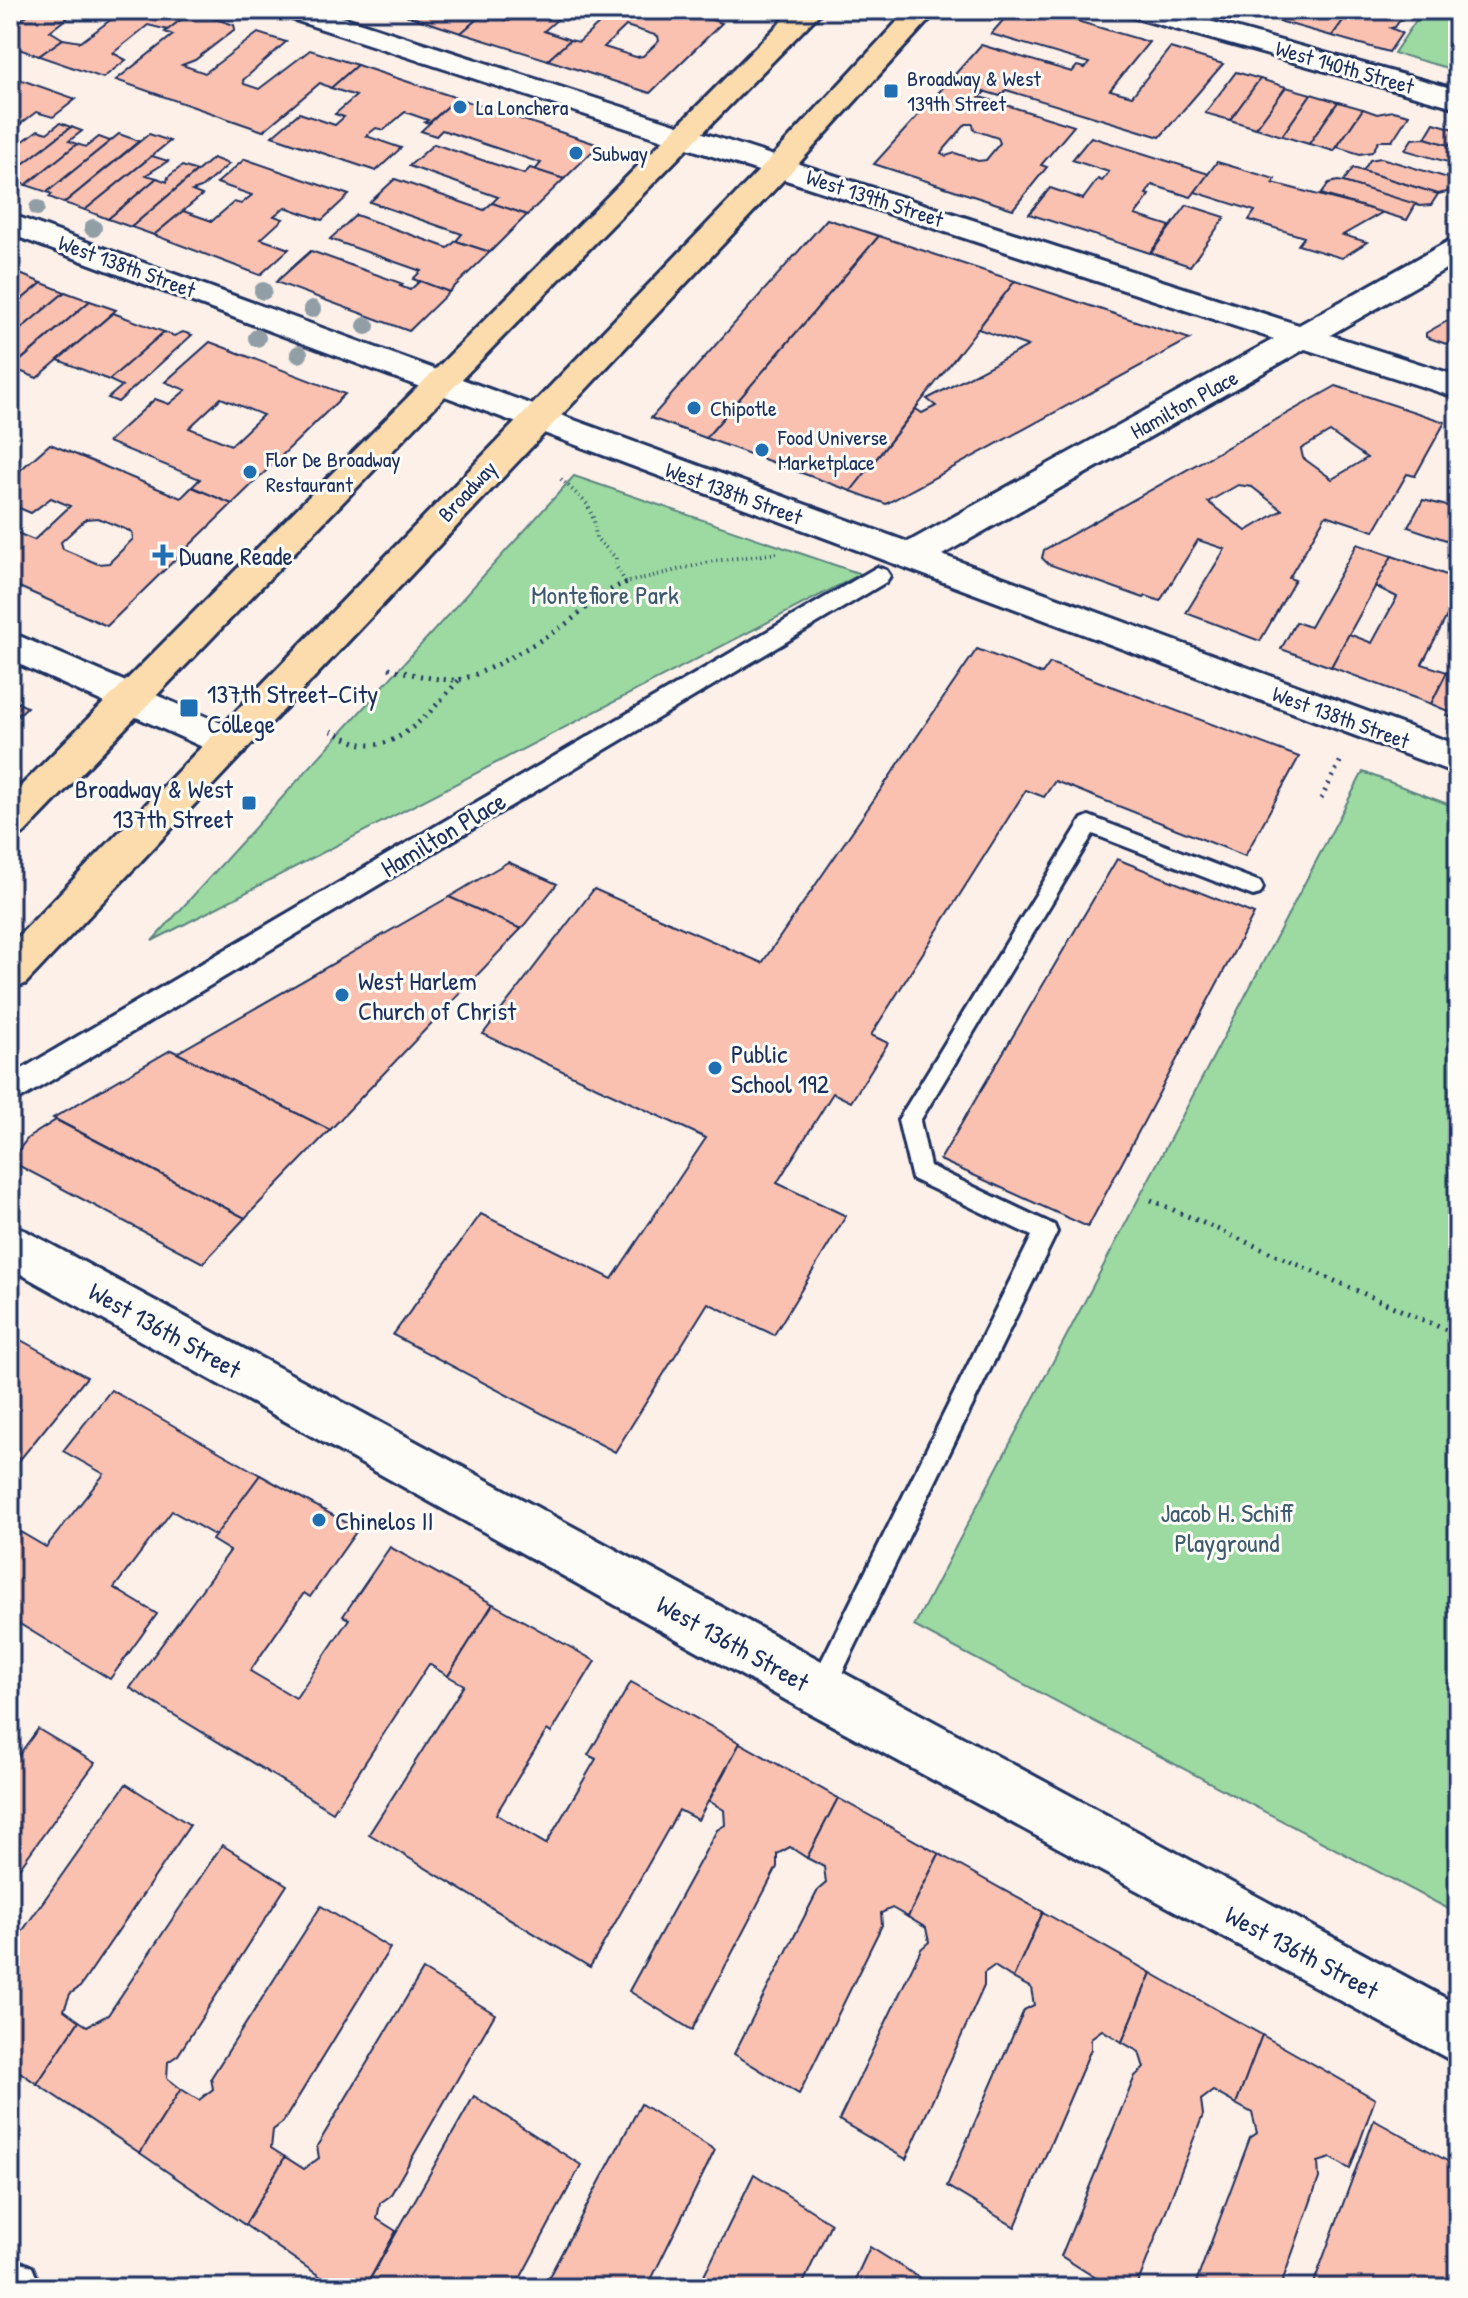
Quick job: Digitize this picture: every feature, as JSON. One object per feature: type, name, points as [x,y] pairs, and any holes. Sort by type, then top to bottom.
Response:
[{"type":"main road","points":[[10,822],[439,382],[809,10]]},
{"type":"main road","name":"Broadway","points":[[10,972],[779,167],[924,10]]},
{"type":"street","name":"West 140th Street","points":[[1139,10],[1458,99]]},
{"type":"street","name":"West 139th Street","points":[[302,11],[1458,387]]},
{"type":"street","name":"West 138th Street","points":[[10,223],[1458,760]]},
{"type":"street","name":"Hamilton Place","points":[[910,557],[1458,249]]},
{"type":"street","name":"Hamilton Place","points":[[10,1092],[877,576]]},
{"type":"street","points":[[10,645],[230,743]]},
{"type":"street","name":"West 136th Street","points":[[10,1245],[820,1691],[1458,2036]]},
{"type":"lane","points":[[820,1691],[1046,1232],[920,1172],[909,1120],[1089,824],[1253,888]]},
{"type":"path","points":[[561,479],[577,490],[587,503],[594,516],[596,538],[616,558],[617,568],[626,583]]},
{"type":"path","points":[[331,731],[358,743],[377,746],[424,715],[459,680],[485,670],[566,624],[616,585],[714,561],[791,551]]},
{"type":"path","points":[[389,668],[422,677],[459,680]]},
{"type":"path","points":[[1321,799],[1339,765]]},
{"type":"path","points":[[1151,1200],[1458,1335]]},
{"type":"green space","points":[[1423,10],[1458,10],[1458,71],[1394,53]]},
{"type":"green space","name":"Montefiore Park","points":[[574,476],[861,574],[152,941]]},
{"type":"green space","name":"Jacob H. Schiff Playground","points":[[1363,772],[1458,808],[1458,1914],[914,1626]]},
{"type":"building","points":[[34,10],[78,10],[50,31],[63,39],[39,56],[10,46],[10,21],[18,22]]},
{"type":"building","points":[[107,10],[192,11],[168,30],[148,25],[113,53],[126,60],[103,78],[39,56],[63,39],[81,42],[117,15]]},
{"type":"building","points":[[390,10],[475,10],[484,13],[461,33]]},
{"type":"building","points":[[521,10],[568,10],[544,31],[570,40],[548,60],[461,33],[484,13],[509,21]]},
{"type":"building","points":[[614,10],[679,10],[722,23],[650,93],[548,60],[570,40],[579,42]],"holes":[[[626,26],[658,36],[659,41],[643,56],[636,57],[604,47]]]},
{"type":"building","points":[[1012,10],[1039,10],[1149,42],[1110,90],[1132,96],[1170,48],[1223,64],[1160,137],[1006,90],[1000,96],[949,81],[981,45],[1072,72],[1077,66],[1085,68],[1089,63],[991,34]]},
{"type":"building","points":[[1239,10],[1283,10],[1275,20]]},
{"type":"building","points":[[1283,10],[1340,10],[1334,12],[1345,18],[1332,36],[1275,20]]},
{"type":"building","points":[[1362,10],[1407,10],[1391,28],[1402,33],[1389,52],[1332,36],[1345,18],[1359,19],[1357,16]]},
{"type":"building","points":[[192,11],[234,25],[235,29],[195,60],[182,65],[205,73],[258,33],[286,42],[243,80],[244,84],[259,89],[310,50],[357,65],[331,88],[320,83],[263,131],[116,80],[173,35],[165,32]]},
{"type":"building","points":[[357,65],[457,98],[429,123],[405,112],[384,130],[376,128],[366,136],[401,148],[376,171],[272,136],[299,113],[335,125],[344,117],[335,114],[356,96],[331,88]]},
{"type":"building","points":[[1236,72],[1260,79],[1230,120],[1205,113]]},
{"type":"building","points":[[13,77],[76,99],[53,117],[36,112],[10,132],[10,79]]},
{"type":"building","points":[[1260,79],[1286,87],[1256,128],[1230,120]]},
{"type":"building","points":[[949,81],[985,92],[980,97],[1074,126],[1041,165],[1047,167],[1013,209],[874,164]],"holes":[[[966,124],[973,124],[974,130],[998,138],[1000,143],[986,160],[941,153]]]},
{"type":"building","points":[[1286,87],[1311,94],[1282,136],[1256,128]]},
{"type":"building","points":[[1311,94],[1338,102],[1309,144],[1282,136]]},
{"type":"building","points":[[457,98],[599,145],[564,179],[535,170],[541,163],[442,130],[436,136],[421,131]]},
{"type":"building","points":[[1338,102],[1363,109],[1334,151],[1309,144]]},
{"type":"building","points":[[1363,109],[1377,114],[1393,111],[1409,115],[1392,141],[1379,141],[1372,152],[1360,154],[1337,147]]},
{"type":"building","points":[[60,123],[71,127],[10,174],[10,151],[38,130],[47,133]]},
{"type":"building","points":[[1434,123],[1458,130],[1458,148],[1425,138]]},
{"type":"building","points":[[71,127],[82,131],[69,141],[77,144],[26,185],[10,179],[10,174]]},
{"type":"building","points":[[119,134],[139,141],[64,203],[49,197],[52,194],[47,192]]},
{"type":"building","points":[[149,134],[170,141],[85,210],[64,203]]},
{"type":"building","points":[[99,137],[110,141],[47,192],[26,185],[77,144],[86,147]]},
{"type":"building","points":[[1091,137],[1209,174],[1191,197],[1152,185],[1146,194],[1150,195],[1135,215],[1170,226],[1150,253],[1029,214],[1050,188],[1083,199],[1098,179],[1102,181],[1109,172],[1072,160]]},
{"type":"building","points":[[1425,138],[1458,148],[1458,165],[1405,150],[1412,139]]},
{"type":"building","points":[[434,144],[524,174],[530,168],[564,179],[527,215],[492,203],[498,197],[409,166]]},
{"type":"building","points":[[152,156],[168,161],[146,175],[157,178],[108,219],[85,210]]},
{"type":"building","points":[[213,158],[229,164],[201,188],[192,191],[202,195],[183,211],[154,235],[131,227]]},
{"type":"building","points":[[1381,158],[1455,180],[1447,192],[1438,194],[1363,171],[1370,160]]},
{"type":"building","points":[[245,159],[349,195],[322,220],[285,207],[274,216],[283,219],[261,239],[289,249],[260,275],[154,235],[183,211],[212,221],[234,202],[241,204],[252,195],[217,183]]},
{"type":"building","points":[[1217,162],[1275,179],[1273,183],[1383,212],[1343,235],[1367,242],[1342,258],[1298,245],[1304,237],[1249,220],[1255,211],[1195,192]]},
{"type":"building","points":[[182,166],[197,171],[131,227],[108,219],[157,178],[167,182],[168,177]]},
{"type":"building","points":[[1353,168],[1438,194],[1431,205],[1420,206],[1343,182]]},
{"type":"building","points":[[395,179],[484,210],[492,203],[527,215],[490,252],[456,241],[462,234],[370,202]]},
{"type":"building","points":[[1338,181],[1416,204],[1407,220],[1321,194],[1329,183]]},
{"type":"building","points":[[1187,205],[1225,217],[1190,266],[1151,253]]},
{"type":"building","points":[[356,215],[448,248],[456,241],[490,252],[449,292],[413,279],[421,271],[330,239]]},
{"type":"building","points":[[827,219],[879,236],[706,438],[651,418]]},
{"type":"building","points":[[879,236],[1015,281],[851,491],[706,438]]},
{"type":"building","points":[[311,251],[403,284],[400,286],[410,290],[420,281],[449,292],[409,331],[276,282]]},
{"type":"building","points":[[20,274],[42,283],[10,309],[10,282]]},
{"type":"building","points":[[1015,281],[1190,339],[886,504],[851,491],[916,409],[922,413],[936,406],[927,399],[1028,346],[978,329]]},
{"type":"building","points":[[42,283],[65,292],[10,338],[10,309]]},
{"type":"building","points":[[65,292],[90,301],[10,369],[10,352],[13,350],[10,349],[10,338]]},
{"type":"building","points":[[90,301],[116,310],[37,378],[12,368]]},
{"type":"building","points":[[113,313],[164,332],[109,380],[58,360]]},
{"type":"building","points":[[1458,315],[1458,348],[1426,337],[1426,333]]},
{"type":"building","points":[[164,332],[174,336],[183,332],[192,335],[118,402],[108,398],[122,386],[109,380]]},
{"type":"building","points":[[210,342],[345,394],[232,504],[192,487],[200,479],[108,442],[155,399],[169,404],[186,390],[165,382]],"holes":[[[221,398],[263,415],[231,445],[189,428]]]},
{"type":"building","points":[[1336,386],[1445,422],[1415,476],[1407,474],[1374,531],[1326,515],[1289,578],[1295,580],[1260,641],[1186,613],[1225,549],[1198,540],[1160,601],[1048,564],[1042,558],[1044,550]],"holes":[[[1330,432],[1367,458],[1332,479],[1303,458],[1301,449]],[[1238,485],[1252,487],[1282,510],[1246,531],[1208,502]]]},
{"type":"building","points":[[50,444],[181,498],[192,487],[232,504],[107,626],[10,583],[10,530],[34,540],[70,506],[51,498],[31,513],[10,504],[10,479]],"holes":[[[98,518],[132,532],[133,539],[109,563],[98,564],[63,549],[61,542],[86,519]]]},
{"type":"building","points":[[1458,486],[1458,544],[1408,527],[1423,500],[1447,506]]},
{"type":"building","points":[[1357,544],[1392,556],[1331,667],[1281,649],[1296,622],[1310,627]]},
{"type":"building","points":[[1392,556],[1458,579],[1458,614],[1449,612],[1422,664],[1447,672],[1431,704],[1331,667],[1349,634],[1372,643],[1397,597],[1375,586]]},
{"type":"building","name":"Public School 192","points":[[977,649],[1042,674],[1050,663],[1299,757],[1245,856],[1055,781],[1044,797],[1026,790],[871,1035],[888,1043],[851,1102],[833,1093],[777,1183],[846,1216],[774,1335],[708,1303],[615,1452],[393,1335],[481,1214],[612,1279],[706,1138],[483,1034],[594,889],[762,963]]},
{"type":"building","points":[[1447,672],[1458,676],[1458,719],[1431,704]]},
{"type":"building","points":[[10,699],[27,707],[10,723]]},
{"type":"building","points":[[1117,859],[1254,914],[1088,1227],[940,1160]]},
{"type":"building","points":[[508,862],[557,884],[521,929],[449,897]]},
{"type":"building","points":[[449,897],[521,929],[330,1130],[177,1053]]},
{"type":"building","points":[[171,1050],[330,1130],[245,1218],[53,1118]]},
{"type":"building","points":[[56,1120],[245,1218],[203,1263],[10,1161],[28,1138]]},
{"type":"building","points":[[10,1334],[87,1377],[10,1472]]},
{"type":"building","points":[[111,1390],[260,1475],[216,1536],[172,1511],[114,1588],[157,1614],[110,1679],[10,1618],[10,1526],[46,1547],[104,1474],[63,1451]]},
{"type":"building","points":[[260,1475],[358,1529],[310,1597],[304,1593],[250,1671],[296,1698],[349,1619],[343,1616],[390,1547],[493,1604],[448,1676],[429,1664],[333,1812],[130,1688],[230,1551],[212,1540]]},
{"type":"building","points":[[493,1604],[595,1661],[551,1733],[547,1730],[496,1814],[546,1844],[596,1759],[588,1755],[631,1682],[740,1743],[698,1820],[679,1810],[590,1967],[369,1834],[464,1685],[448,1676]]},
{"type":"building","points":[[38,1729],[95,1763],[10,1881],[10,1767]]},
{"type":"building","points":[[740,1743],[838,1798],[807,1858],[790,1847],[777,1854],[777,1867],[692,2030],[629,1991],[717,1830],[725,1825],[724,1810],[709,1801]]},
{"type":"building","points":[[126,1784],[190,1825],[80,1987],[70,1994],[64,2010],[79,2021],[37,2084],[10,2065],[10,1954],[14,1943]]},
{"type":"building","points":[[838,1798],[939,1854],[908,1917],[892,1908],[881,1913],[882,1925],[799,2094],[734,2054],[818,1890],[826,1883],[824,1867],[807,1858]]},
{"type":"building","points":[[222,1845],[287,1885],[178,2055],[168,2062],[167,2078],[181,2089],[140,2153],[37,2084],[79,2021],[87,2026],[108,2015]]},
{"type":"building","points":[[939,1854],[1043,1912],[1013,1978],[994,1966],[984,1973],[984,1986],[906,2159],[839,2120],[921,1949],[929,1942],[926,1928],[908,1917]]},
{"type":"building","points":[[321,1906],[390,1948],[283,2122],[273,2130],[271,2148],[285,2157],[245,2225],[140,2153],[181,2089],[199,2100],[213,2089],[211,2078]]},
{"type":"building","points":[[1043,1912],[1151,1973],[1122,2042],[1102,2030],[1091,2038],[1091,2049],[1015,2227],[947,2186],[1024,2010],[1034,2005],[1031,1988],[1013,1978]]},
{"type":"building","points":[[423,1970],[495,2014],[390,2196],[380,2203],[377,2219],[396,2231],[365,2288],[337,2288],[245,2225],[285,2157],[304,2169],[319,2158],[317,2146]]},
{"type":"building","points":[[1151,1973],[1262,2035],[1236,2104],[1213,2091],[1201,2100],[1203,2115],[1136,2288],[1112,2288],[1061,2256],[1135,2076],[1144,2068],[1139,2052],[1122,2042]]},
{"type":"building","points":[[1262,2035],[1375,2099],[1350,2169],[1331,2158],[1318,2162],[1319,2178],[1280,2288],[1194,2288],[1250,2138],[1257,2133],[1252,2113],[1236,2104]]},
{"type":"building","points":[[474,2096],[581,2165],[515,2288],[365,2288]]},
{"type":"building","points":[[641,2104],[715,2150],[647,2288],[543,2288]]},
{"type":"building","points":[[1374,2120],[1458,2167],[1458,2288],[1312,2288]]},
{"type":"building","points":[[754,2174],[831,2223],[801,2288],[698,2288]]},
{"type":"building","points":[[870,2247],[936,2288],[851,2288]]},
{"type":"place","name":"Broadway & West 139th Street","points":[[891,91]]},
{"type":"place","name":"La Lonchera","points":[[460,107]]},
{"type":"place","name":"Subway","points":[[576,153]]},
{"type":"place","name":"Chipotle","points":[[694,408]]},
{"type":"place","name":"Food Universe Marketplace","points":[[762,450]]},
{"type":"place","name":"Flor De Broadway Restaurant","points":[[250,472]]},
{"type":"place","name":"Duane Reade","points":[[163,555]]},
{"type":"place","name":"137th Street–City College","points":[[189,708]]},
{"type":"place","name":"Broadway & West 137th Street","points":[[249,803]]},
{"type":"place","name":"West Harlem Church of Christ","points":[[342,995]]},
{"type":"place","name":"Public School 192","points":[[715,1068]]},
{"type":"place","name":"Chinelos II","points":[[319,1520]]}]
